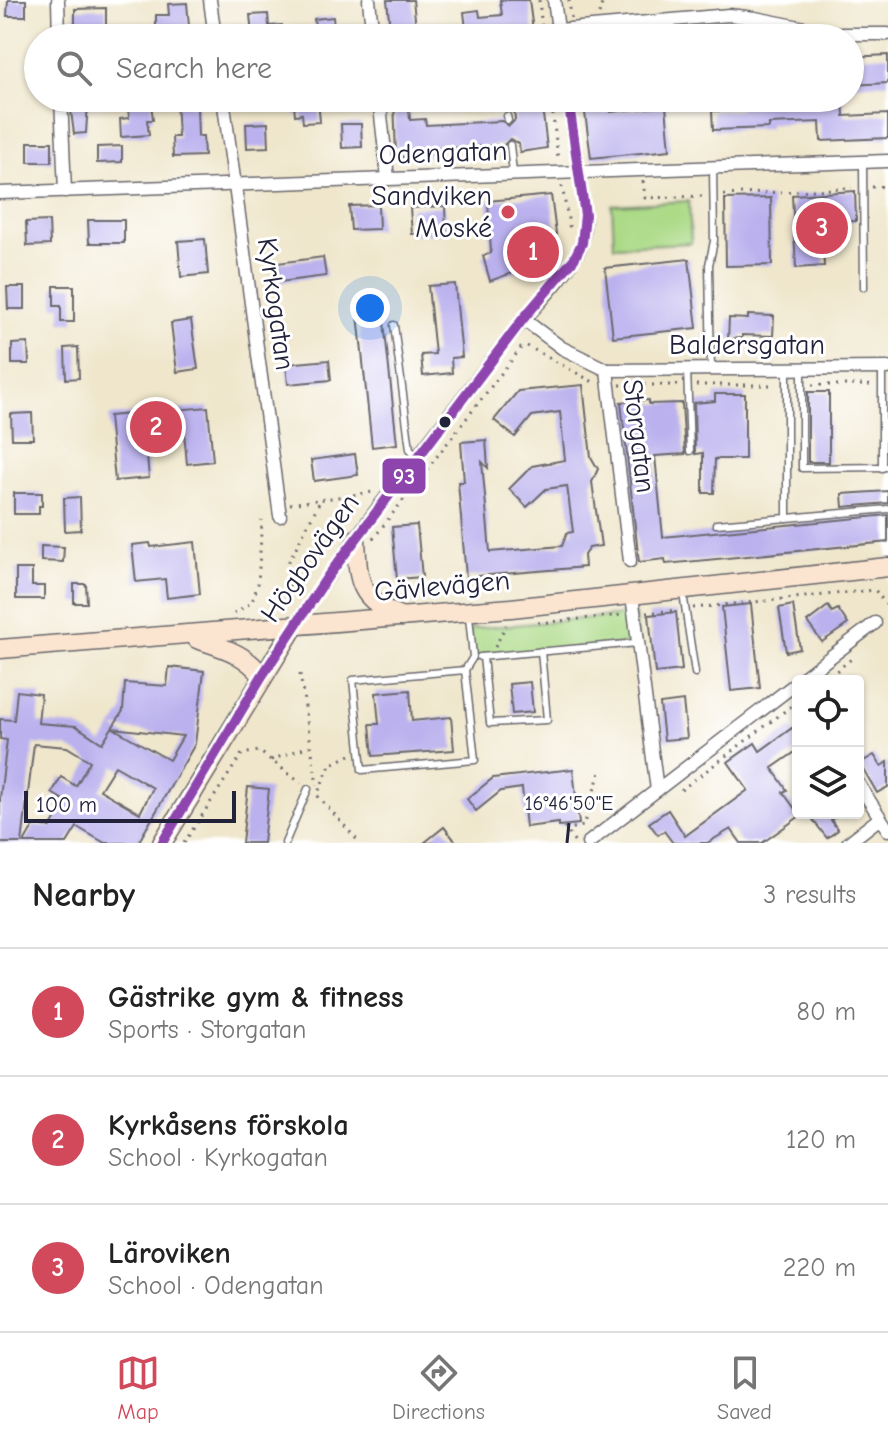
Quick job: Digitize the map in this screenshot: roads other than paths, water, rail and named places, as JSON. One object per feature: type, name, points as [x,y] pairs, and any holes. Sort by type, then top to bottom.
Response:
[{"type":"main road","points":[[361,544],[358,579],[362,588],[378,605],[405,618]]},
{"type":"main road","name":"Gävlevägen","points":[[0,649],[405,618],[888,567]]},
{"type":"main road","name":"Högbovägen","points":[[162,843],[294,627]]},
{"type":"main road","points":[[187,635],[239,654],[252,662],[262,676]]},
{"type":"street","points":[[58,0],[59,24]]},
{"type":"street","points":[[210,0],[213,24]]},
{"type":"street","points":[[369,0],[372,24]]},
{"type":"street","points":[[554,0],[558,24]]},
{"type":"street","points":[[727,0],[729,15]]},
{"type":"street","points":[[648,24],[729,15],[785,24]]},
{"type":"street","points":[[864,34],[888,34]]},
{"type":"street","points":[[62,112],[65,191]]},
{"type":"street","name":"Kyrkogatan","points":[[225,112],[279,510]]},
{"type":"street","points":[[381,112],[388,178]]},
{"type":"street","points":[[523,319],[580,248],[585,215],[570,112]]},
{"type":"street","name":"Odengatan","points":[[0,193],[888,161]]},
{"type":"street","name":"Storgatan","points":[[523,319],[562,348],[607,370],[604,388],[630,561]]},
{"type":"street","name":"Högbovägen","points":[[294,627],[361,544],[418,456],[523,319]]},
{"type":"street","name":"Baldersgatan","points":[[607,370],[885,368]]},
{"type":"street","points":[[632,595],[657,790]]},
{"type":"street","points":[[810,675],[875,623]]},
{"type":"street","points":[[588,843],[792,689]]},
{"type":"street","points":[[848,843],[884,824],[864,792]]},
{"type":"lane","points":[[510,145],[513,174]]},
{"type":"lane","points":[[863,162],[864,287]]},
{"type":"lane","points":[[711,369],[709,265],[714,241],[713,168]]},
{"type":"lane","points":[[394,325],[410,449],[418,456]]},
{"type":"lane","points":[[802,369],[802,468],[885,468],[882,385],[885,368]]},
{"type":"lane","points":[[787,369],[787,518]]},
{"type":"lane","points":[[687,370],[690,451]]},
{"type":"lane","points":[[716,524],[888,509]]},
{"type":"lane","points":[[683,589],[695,673]]},
{"type":"lane","points":[[465,670],[353,680],[362,770],[475,760],[465,670],[473,657],[468,612]]},
{"type":"lane","points":[[473,657],[638,643]]},
{"type":"lane","points":[[487,656],[490,723],[547,720],[541,651]]},
{"type":"lane","points":[[285,843],[308,789]]},
{"type":"place","name":"Sandviken Moské","points":[[508,212]]},
{"type":"place","name":"Läroviken","points":[[822,228]]},
{"type":"place","name":"Gästrike gym & fitness","points":[[533,252]]},
{"type":"place","name":"Kyrkåsens förskola","points":[[156,427]]}]
